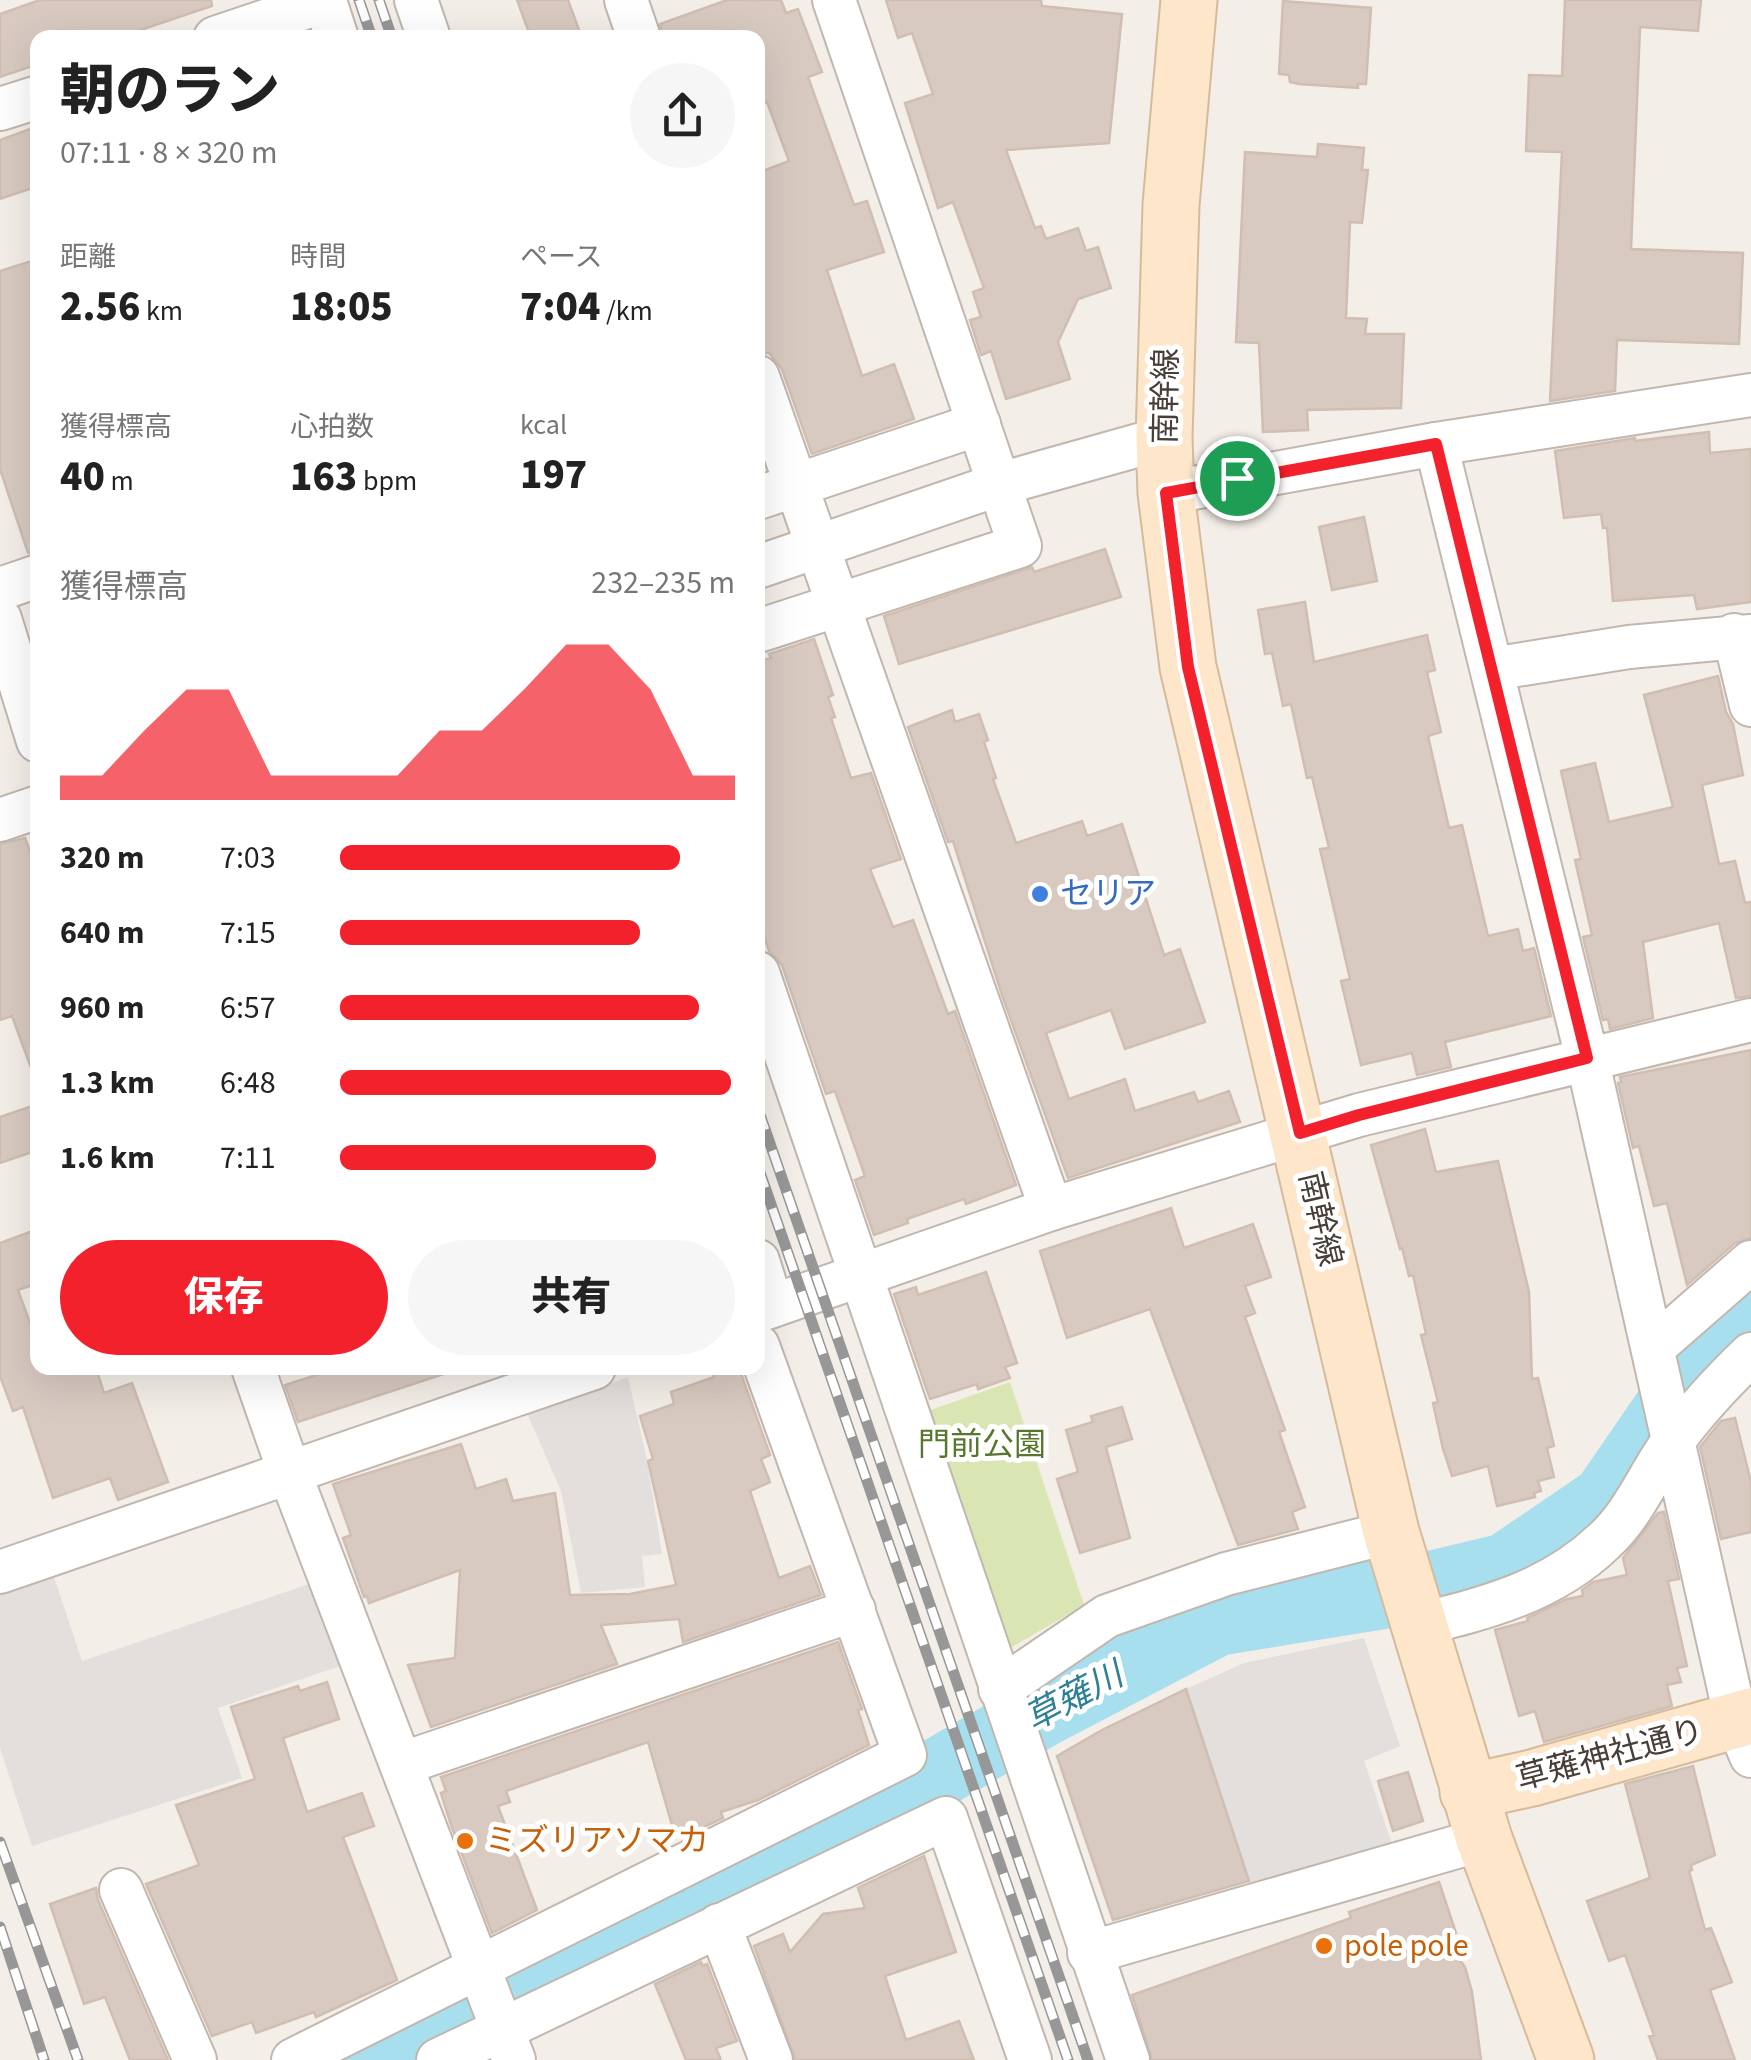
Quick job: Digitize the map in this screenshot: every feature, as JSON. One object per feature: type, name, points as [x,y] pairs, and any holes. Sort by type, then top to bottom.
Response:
[{"type":"main road","name":"南幹線","points":[[1189,0],[1171,205],[1164,438],[1166,493],[1188,667],[1415,1620],[1476,1815],[1566,2060]]},
{"type":"main road","name":"草薙神社通り","points":[[1476,1815],[1532,1778],[1746,1731]]},
{"type":"street","points":[[416,0],[426,30]]},
{"type":"street","points":[[626,0],[636,30]]},
{"type":"street","points":[[765,628],[1020,546],[834,0]]},
{"type":"street","points":[[239,30],[324,1],[334,30]]},
{"type":"street","points":[[0,109],[30,99]]},
{"type":"street","points":[[1166,493],[1436,444],[1751,395]]},
{"type":"street","points":[[765,422],[776,492],[817,546],[1051,1209]]},
{"type":"street","points":[[776,492],[979,424]]},
{"type":"street","points":[[765,565],[1000,484],[1164,438]]},
{"type":"street","points":[[1436,444],[1587,1058],[1673,1441],[1746,1731]]},
{"type":"street","points":[[0,589],[30,579]]},
{"type":"street","points":[[0,619],[30,715]]},
{"type":"street","points":[[1492,669],[1629,647],[1743,636],[1751,705]]},
{"type":"street","points":[[0,820],[30,811]]},
{"type":"street","points":[[765,994],[1128,2060]]},
{"type":"street","points":[[765,1308],[1051,1209],[1359,1115],[1751,1020]]},
{"type":"street","points":[[1654,1347],[1751,1262]]},
{"type":"street","points":[[1415,1620],[1503,1604],[1552,1581],[1605,1541],[1638,1499],[1673,1441],[1751,1354]]},
{"type":"street","points":[[293,2060],[906,1755],[765,1365]]},
{"type":"street","points":[[255,1375],[508,2045]]},
{"type":"street","points":[[0,1572],[574,1375]]},
{"type":"street","points":[[1002,1694],[1107,1616],[1226,1574],[1395,1546]]},
{"type":"street","points":[[402,1764],[854,1610]]},
{"type":"street","points":[[1090,1953],[1476,1815]]},
{"type":"street","points":[[438,2060],[508,2045],[719,1925],[946,1818],[1030,2060]]},
{"type":"street","points":[[121,1890],[196,2060]]},
{"type":"street","points":[[719,1925],[771,2060]]},
{"type":"green space","name":"門前公園","points":[[1010,1382],[1084,1605],[1007,1650],[922,1413]]},
{"type":"shaded area","points":[[628,1377],[647,1460],[662,1554],[642,1556],[645,1587],[581,1593],[561,1491],[527,1413]]},
{"type":"shaded area","points":[[54,1577],[82,1661],[309,1584],[340,1666],[218,1708],[242,1778],[32,1846],[0,1748],[0,1595]]},
{"type":"shaded area","points":[[1364,1638],[1400,1746],[1364,1761],[1392,1844],[1253,1890],[1186,1689],[1244,1663]]},
{"type":"building","points":[[40,0],[211,0],[212,6],[141,30],[30,30],[30,67],[0,77],[0,14]]},
{"type":"building","points":[[517,0],[568,0],[579,30],[528,30]]},
{"type":"building","points":[[727,0],[781,0],[786,13],[798,9],[822,72],[808,77],[854,205],[867,201],[884,252],[827,270],[862,376],[894,364],[914,419],[812,454],[782,369],[765,353],[765,170],[789,161],[765,103],[765,30],[661,30],[660,24]]},
{"type":"building","points":[[886,0],[1041,0],[1042,6],[1122,14],[1109,143],[1006,150],[1035,228],[1041,226],[1046,239],[1078,228],[1086,251],[1098,247],[1111,288],[1078,299],[1058,342],[1070,379],[1006,399],[991,351],[981,355],[970,320],[981,317],[973,292],[984,288],[953,202],[938,208],[905,103],[933,94],[912,33],[898,38]]},
{"type":"building","points":[[1565,0],[1701,0],[1698,31],[1640,27],[1631,249],[1743,253],[1739,344],[1617,340],[1615,391],[1550,401],[1562,152],[1526,151],[1529,75],[1562,76]]},
{"type":"building","points":[[1283,1],[1371,8],[1366,84],[1358,84],[1358,88],[1299,84],[1290,82],[1289,75],[1279,74]]},
{"type":"building","points":[[30,129],[30,189],[0,199],[0,140]]},
{"type":"building","points":[[1318,144],[1364,148],[1362,170],[1368,170],[1362,223],[1350,222],[1346,318],[1367,319],[1365,334],[1404,334],[1401,408],[1307,410],[1308,430],[1263,432],[1259,343],[1236,342],[1245,152],[1317,157]]},
{"type":"building","points":[[30,262],[30,553],[0,469],[0,271]]},
{"type":"building","points":[[1709,432],[1710,453],[1751,449],[1751,602],[1697,609],[1694,595],[1613,601],[1607,528],[1603,528],[1601,514],[1564,518],[1555,451],[1635,438]]},
{"type":"building","points":[[1364,517],[1377,581],[1332,590],[1319,527]]},
{"type":"building","points":[[1105,549],[1121,597],[899,664],[884,616],[1032,567],[1034,572]]},
{"type":"building","points":[[1305,602],[1314,662],[1427,635],[1435,670],[1427,672],[1441,732],[1428,736],[1449,828],[1462,825],[1488,936],[1518,929],[1523,951],[1534,948],[1551,1016],[1445,1042],[1451,1067],[1417,1075],[1412,1053],[1361,1065],[1341,981],[1350,979],[1320,849],[1329,848],[1312,777],[1307,778],[1291,704],[1283,706],[1272,653],[1265,654],[1258,610]]},
{"type":"building","points":[[814,639],[833,695],[828,697],[835,717],[831,718],[851,778],[871,773],[901,859],[870,869],[893,927],[913,920],[948,1014],[955,1011],[1016,1185],[966,1204],[964,1199],[907,1219],[908,1223],[874,1235],[855,1180],[865,1176],[835,1091],[826,1094],[782,965],[769,951],[765,939],[765,660],[771,658],[769,654]]},
{"type":"building","points":[[1718,676],[1743,775],[1702,785],[1719,864],[1735,861],[1745,903],[1751,902],[1751,996],[1736,998],[1719,923],[1643,942],[1653,1018],[1610,1029],[1608,1019],[1603,1020],[1583,937],[1592,935],[1575,860],[1581,859],[1561,771],[1595,763],[1609,822],[1673,807],[1644,695]]},
{"type":"building","points":[[952,710],[955,722],[979,714],[988,740],[984,742],[996,778],[993,779],[1016,843],[1082,821],[1087,836],[1122,824],[1164,955],[1180,949],[1205,1022],[1125,1049],[1111,1010],[1046,1033],[1069,1099],[1125,1079],[1135,1111],[1194,1092],[1198,1102],[1229,1091],[1240,1122],[1068,1178],[1002,995],[953,841],[948,842],[908,727]]},
{"type":"building","points":[[25,838],[30,851],[30,1065],[12,1016],[0,1020],[0,844]]},
{"type":"building","points":[[1751,1050],[1751,1238],[1735,1243],[1687,1285],[1667,1203],[1654,1206],[1639,1146],[1633,1148],[1618,1083],[1620,1077]]},
{"type":"building","points":[[30,1107],[30,1153],[0,1163],[0,1117]]},
{"type":"building","points":[[1425,1129],[1436,1172],[1498,1161],[1529,1292],[1532,1379],[1538,1378],[1554,1446],[1547,1448],[1554,1477],[1538,1481],[1541,1491],[1534,1493],[1535,1497],[1497,1506],[1488,1466],[1452,1476],[1443,1449],[1433,1403],[1438,1402],[1421,1335],[1426,1334],[1413,1275],[1409,1276],[1400,1249],[1371,1145]]},
{"type":"building","points":[[1171,1208],[1184,1248],[1253,1224],[1271,1277],[1245,1286],[1255,1313],[1245,1317],[1285,1430],[1279,1432],[1305,1507],[1292,1512],[1298,1529],[1238,1545],[1150,1309],[1067,1338],[1040,1251]]},
{"type":"building","points":[[30,1232],[30,1286],[18,1290],[30,1323],[30,1375],[98,1375],[104,1393],[132,1383],[168,1482],[118,1500],[110,1478],[53,1498],[23,1407],[13,1411],[0,1376],[0,1243]]},
{"type":"building","points":[[986,1272],[1017,1363],[1005,1367],[1010,1378],[930,1399],[894,1294],[916,1287],[918,1295]]},
{"type":"building","points":[[316,1375],[441,1375],[298,1422],[285,1385]]},
{"type":"building","points":[[741,1375],[770,1455],[761,1459],[770,1482],[750,1491],[779,1578],[810,1566],[821,1595],[683,1642],[679,1619],[601,1625],[617,1664],[431,1727],[408,1665],[455,1658],[460,1570],[369,1603],[343,1538],[351,1535],[333,1484],[461,1444],[476,1489],[506,1479],[513,1501],[555,1493],[570,1595],[630,1594],[676,1585],[648,1461],[653,1459],[640,1416],[674,1404],[671,1392],[714,1377]]},
{"type":"building","points":[[1122,1407],[1132,1439],[1106,1447],[1130,1538],[1080,1553],[1057,1479],[1078,1472],[1066,1430],[1093,1422],[1091,1416]]},
{"type":"building","points":[[1735,1418],[1751,1482],[1751,1532],[1721,1539],[1700,1447],[1721,1421]]},
{"type":"building","points":[[1664,1512],[1679,1579],[1668,1581],[1687,1666],[1677,1668],[1681,1682],[1667,1685],[1672,1706],[1544,1742],[1535,1711],[1519,1716],[1495,1630],[1528,1621],[1527,1618],[1567,1599],[1583,1596],[1582,1590],[1593,1582],[1627,1575],[1623,1558],[1658,1513]]},
{"type":"building","points":[[838,1642],[862,1709],[858,1710],[869,1745],[758,1800],[721,1812],[723,1818],[693,1832],[690,1827],[674,1832],[648,1742],[506,1791],[510,1802],[498,1806],[537,1910],[492,1933],[451,1825],[441,1793],[446,1791],[441,1777]]},
{"type":"building","points":[[327,1682],[339,1719],[283,1738],[307,1812],[362,1793],[374,1826],[343,1837],[397,1980],[316,2017],[314,2012],[256,2033],[252,2022],[212,2036],[146,1884],[199,1865],[176,1805],[255,1779],[231,1707],[298,1686],[300,1691]]},
{"type":"building","points":[[1186,1689],[1249,1881],[1113,1920],[1057,1756]]},
{"type":"building","points":[[1693,1766],[1715,1855],[1691,1865],[1689,1871],[1705,1930],[1711,1928],[1732,1982],[1710,1990],[1735,2060],[1658,2060],[1649,2036],[1654,2035],[1625,1955],[1609,1961],[1587,1901],[1650,1878],[1625,1784]]},
{"type":"building","points":[[1408,1772],[1423,1821],[1393,1831],[1378,1781]]},
{"type":"building","points":[[924,1856],[956,1952],[885,1976],[906,2040],[959,2021],[974,2060],[795,2060],[754,1946],[783,1934],[790,1952],[823,1914],[865,1908],[858,1888]]},
{"type":"building","points":[[1439,1882],[1456,1933],[1443,1937],[1465,1967],[1481,2060],[1152,2060],[1132,1995],[1351,1918],[1349,1912]]},
{"type":"building","points":[[96,1888],[168,2060],[130,2060],[105,1997],[84,2004],[50,1904]]},
{"type":"building","points":[[701,1962],[703,1966],[707,1964],[737,2041],[716,2048],[721,2060],[686,2060],[655,1984]]},
{"type":"waterway","name":"草薙川","points":[[345,2060],[432,2015],[693,1897],[926,1780],[1041,1713],[1217,1621],[1427,1587],[1506,1568],[1606,1500],[1705,1356],[1751,1313]]},
{"type":"railway","points":[[359,0],[369,30]]},
{"type":"railway","points":[[379,0],[389,30]]},
{"type":"railway","points":[[765,1129],[1088,2060]]},
{"type":"railway","points":[[765,1187],[1068,2060]]},
{"type":"railway","points":[[0,1842],[78,2060]]},
{"type":"railway","points":[[0,1927],[44,2060]]},
{"type":"place","name":"セリア","points":[[1040,894]]},
{"type":"place","name":"ミズリアソマカ","points":[[465,1841]]},
{"type":"place","name":"pole pole","points":[[1324,1946]]},
{"type":"route","points":[[1436,444],[1587,1058],[1300,1133],[1188,667],[1166,493],[1237,478],[1436,444]]}]
